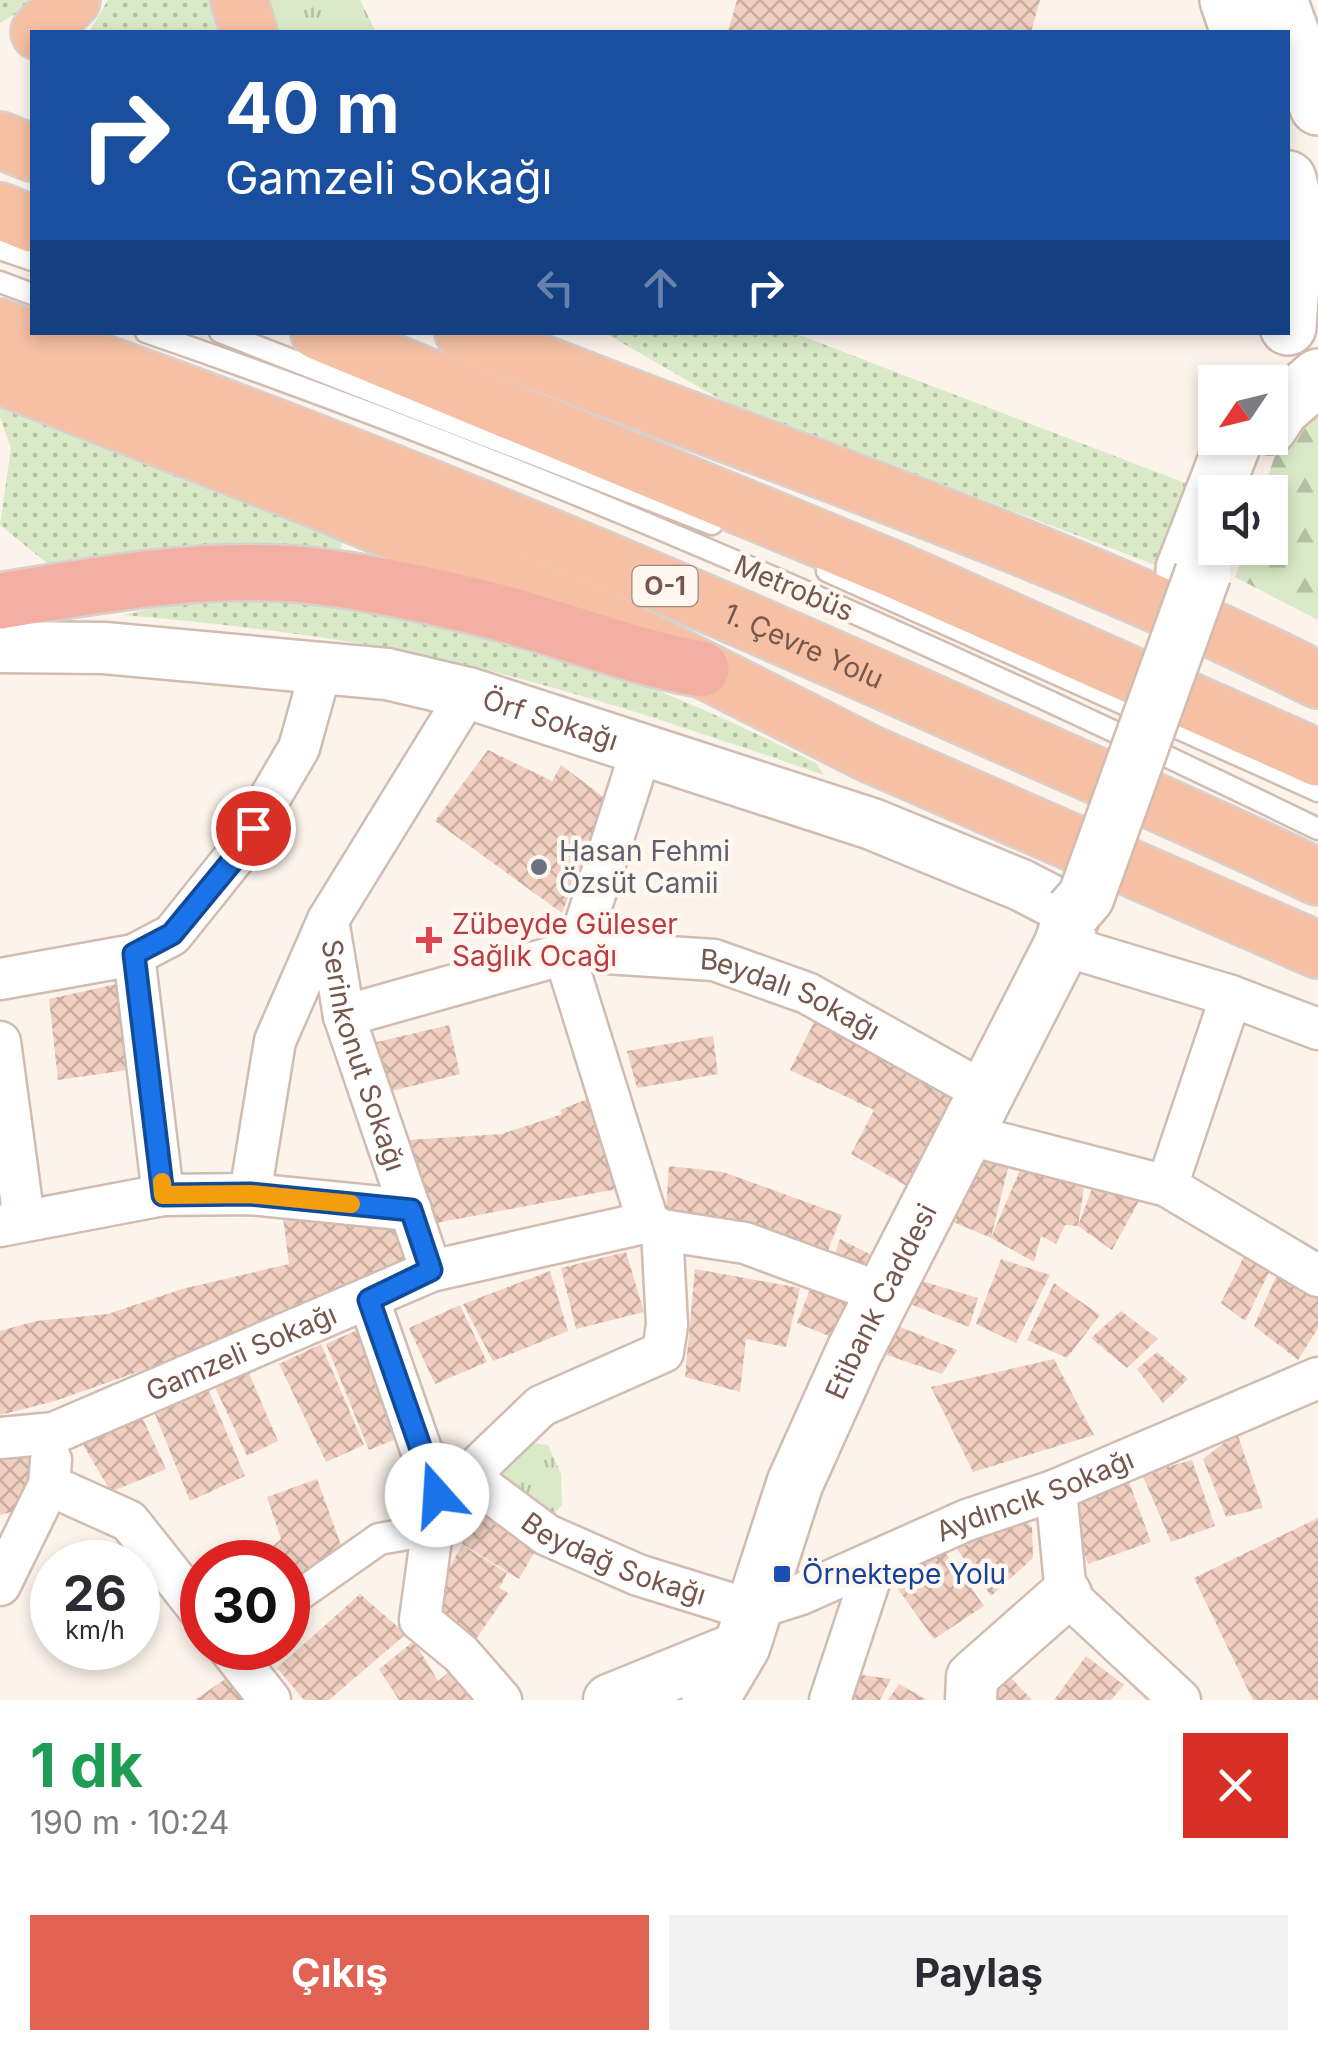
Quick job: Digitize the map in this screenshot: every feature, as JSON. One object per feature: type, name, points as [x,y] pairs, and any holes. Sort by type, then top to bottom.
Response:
[{"type":"highway","points":[[40,30],[72,0]]},
{"type":"highway","points":[[239,0],[248,30]]},
{"type":"highway","points":[[0,59],[30,38]]},
{"type":"highway","points":[[0,140],[30,153]]},
{"type":"highway","points":[[0,211],[30,223]]},
{"type":"highway","name":"1. Çevre Yolu","points":[[0,327],[314,440],[559,541],[789,638],[1318,877]]},
{"type":"highway","points":[[326,335],[895,570],[1318,758]]},
{"type":"highway","points":[[470,335],[1018,543],[1216,629],[1318,680]]},
{"type":"highway","points":[[518,335],[686,416]]},
{"type":"highway","points":[[0,376],[607,620],[887,762],[1318,950]]},
{"type":"highway","points":[[0,601],[141,578],[297,574],[478,607],[564,630],[652,660],[701,668]]},
{"type":"main road","points":[[1228,0],[1239,30]]},
{"type":"main road","points":[[1280,0],[1318,107]]},
{"type":"main road","points":[[1290,158],[1318,214]]},
{"type":"main road","points":[[1290,187],[1296,212],[1295,323]]},
{"type":"main road","points":[[1270,365],[1288,335]]},
{"type":"main road","points":[[1288,403],[1318,377]]},
{"type":"main road","name":"Etibank Caddesi","points":[[710,1700],[746,1628],[796,1483],[884,1294],[1067,928],[1071,893],[1199,565]]},
{"type":"street","name":"Örf Sokağı","points":[[0,647],[104,648],[386,674],[468,693],[872,824],[1020,885],[1067,928]]},
{"type":"street","points":[[0,980],[134,954],[172,934],[238,854],[300,748],[321,669]]},
{"type":"street","name":"Serinkonut Sokağı","points":[[431,1270],[344,1016],[328,920],[468,693]]},
{"type":"street","points":[[468,1476],[542,1406],[662,1352],[667,1324],[655,1226],[570,972],[642,748]]},
{"type":"street","points":[[250,1194],[275,1041],[328,920]]},
{"type":"street","points":[[1067,928],[1318,1029]]},
{"type":"street","name":"Beydalı Sokağı","points":[[344,1016],[576,951],[714,960],[807,993],[975,1114],[1167,1186],[1318,1276]]},
{"type":"street","points":[[134,954],[163,1195]]},
{"type":"street","points":[[1167,1186],[1231,996]]},
{"type":"street","points":[[0,1042],[12,1223],[163,1195],[250,1194],[411,1210]]},
{"type":"street","name":"Gamzeli Sokağı","points":[[0,1438],[54,1432],[369,1300],[431,1270],[655,1226],[745,1243],[884,1294]]},
{"type":"street","points":[[369,1300],[437,1495],[420,1620],[461,1654],[500,1700]]},
{"type":"street","name":"Aydıncık Sokağı","points":[[746,1628],[967,1520],[1056,1490],[1318,1378]]},
{"type":"street","points":[[0,1585],[49,1485],[54,1432]]},
{"type":"street","name":"Beydağ Sokağı","points":[[426,1459],[468,1476],[547,1535],[746,1628]]},
{"type":"street","points":[[49,1485],[129,1521],[180,1586]]},
{"type":"street","points":[[1056,1490],[1066,1594],[1180,1700]]},
{"type":"street","points":[[310,1588],[379,1539],[435,1529]]},
{"type":"street","points":[[830,1700],[876,1562]]},
{"type":"street","points":[[972,1700],[972,1676],[1066,1594]]},
{"type":"street","points":[[609,1700],[746,1628]]},
{"type":"street","points":[[250,1670],[270,1700]]},
{"type":"lane","points":[[0,249],[30,259]]},
{"type":"lane","points":[[0,282],[30,293]]},
{"type":"lane","name":"Metrobüs","points":[[154,335],[482,458],[712,553],[1030,690],[1318,829]]},
{"type":"lane","name":"Metrobüs","points":[[228,335],[738,534]]},
{"type":"lane","name":"Metrobüs","points":[[812,564],[1318,792]]},
{"type":"green space","points":[[0,0],[38,0],[0,23]]},
{"type":"green space","points":[[108,0],[211,0],[221,30],[90,30]]},
{"type":"green space","points":[[268,0],[360,0],[375,30],[278,30]]},
{"type":"green space","points":[[608,335],[799,335],[1193,486],[1166,569],[725,402]]},
{"type":"green space","points":[[0,400],[345,538],[336,557],[53,568],[0,525],[11,448],[0,417]]},
{"type":"green space","points":[[1318,404],[1318,620],[1235,577],[1239,565],[1288,565],[1288,475],[1269,475],[1275,455],[1288,455],[1288,436]]},
{"type":"green space","points":[[264,598],[412,618],[548,652],[681,700],[816,763],[824,775],[622,708],[468,666],[307,635],[123,615],[174,603]]},
{"type":"green space","points":[[509,1440],[548,1445],[561,1474],[562,1505],[545,1524],[488,1483]]},
{"type":"building","points":[[737,0],[1040,0],[1032,30],[729,30]]},
{"type":"building","name":"Hasan Fehmi Özsüt Camii","points":[[488,750],[552,781],[561,765],[606,799],[562,913],[435,821]]},
{"type":"building","points":[[117,984],[128,1070],[58,1080],[49,999]]},
{"type":"building","points":[[816,1018],[969,1093],[919,1193],[851,1154],[874,1110],[790,1070]]},
{"type":"building","points":[[449,1025],[460,1074],[384,1093],[369,1044]]},
{"type":"building","points":[[713,1036],[718,1074],[637,1088],[627,1051]]},
{"type":"building","points":[[607,1091],[633,1186],[436,1223],[408,1140],[502,1134],[562,1114],[560,1110]]},
{"type":"building","points":[[966,1148],[1009,1164],[991,1238],[932,1213]]},
{"type":"building","points":[[669,1166],[723,1172],[842,1215],[825,1258],[746,1224],[666,1209]]},
{"type":"building","points":[[1020,1170],[1084,1187],[1078,1226],[1065,1225],[1056,1244],[1041,1236],[1034,1262],[991,1238]]},
{"type":"building","points":[[1096,1178],[1144,1192],[1112,1250],[1078,1226]]},
{"type":"building","points":[[283,1217],[396,1224],[404,1262],[200,1350],[55,1401],[0,1415],[0,1331],[36,1321],[108,1314],[182,1289],[289,1264]]},
{"type":"building","points":[[840,1239],[893,1266],[880,1289],[831,1265]]},
{"type":"building","points":[[1251,1242],[1276,1258],[1245,1321],[1221,1303]]},
{"type":"building","points":[[626,1252],[644,1312],[576,1329],[561,1268]]},
{"type":"building","points":[[1001,1259],[1050,1275],[1016,1343],[976,1324]]},
{"type":"building","points":[[1280,1268],[1318,1288],[1318,1328],[1298,1360],[1254,1326]]},
{"type":"building","points":[[695,1269],[800,1288],[786,1347],[746,1339],[740,1392],[685,1377]]},
{"type":"building","points":[[550,1271],[568,1331],[493,1361],[463,1304]]},
{"type":"building","points":[[912,1278],[978,1298],[969,1327],[902,1301]]},
{"type":"building","points":[[1054,1283],[1100,1315],[1067,1358],[1027,1340]]},
{"type":"building","points":[[810,1289],[866,1310],[851,1345],[797,1323]]},
{"type":"building","points":[[460,1305],[487,1362],[435,1384],[409,1328]]},
{"type":"building","points":[[1121,1311],[1158,1339],[1127,1368],[1091,1338]]},
{"type":"building","points":[[373,1323],[409,1434],[369,1450],[326,1344]]},
{"type":"building","points":[[898,1326],[957,1350],[942,1374],[887,1355]]},
{"type":"building","points":[[321,1344],[364,1445],[326,1462],[279,1364]]},
{"type":"building","points":[[1157,1352],[1188,1379],[1163,1403],[1137,1369]]},
{"type":"building","points":[[1054,1359],[1094,1435],[973,1472],[931,1387]]},
{"type":"building","points":[[248,1371],[278,1441],[247,1456],[215,1387]]},
{"type":"building","points":[[209,1391],[245,1476],[190,1501],[155,1414]]},
{"type":"building","points":[[142,1417],[166,1469],[111,1492],[79,1438]]},
{"type":"building","points":[[1237,1433],[1263,1508],[1226,1517],[1203,1459]]},
{"type":"building","points":[[34,1454],[30,1507],[0,1515],[0,1457]]},
{"type":"building","points":[[1192,1460],[1215,1526],[1171,1542],[1142,1474]]},
{"type":"building","points":[[317,1479],[341,1545],[310,1572],[310,1540],[280,1540],[267,1497]]},
{"type":"building","points":[[1128,1479],[1151,1542],[1088,1564],[1068,1507]]},
{"type":"building","points":[[481,1508],[539,1544],[519,1579],[462,1544]]},
{"type":"building","points":[[1318,1518],[1318,1700],[1253,1700],[1194,1578]]},
{"type":"building","points":[[1027,1521],[1032,1528],[1033,1558],[991,1596],[957,1549],[968,1527]]},
{"type":"building","points":[[937,1541],[984,1606],[934,1639],[885,1571]]},
{"type":"building","points":[[462,1545],[507,1573],[499,1588],[508,1593],[471,1646],[428,1618],[436,1591]]},
{"type":"building","points":[[360,1594],[406,1634],[329,1700],[304,1700],[279,1670],[310,1670],[310,1639]]},
{"type":"building","points":[[414,1641],[438,1681],[462,1662],[493,1700],[399,1700],[379,1669]]},
{"type":"building","points":[[1086,1656],[1124,1685],[1111,1700],[1054,1700]]},
{"type":"building","points":[[243,1670],[266,1700],[195,1700]]},
{"type":"building","points":[[855,1674],[891,1679],[880,1700],[836,1700]]},
{"type":"building","points":[[1011,1678],[1032,1700],[987,1700]]},
{"type":"building","points":[[899,1684],[927,1700],[888,1700]]},
{"type":"slow traffic","points":[[162,1182],[163,1195],[250,1194],[351,1204]]},
{"type":"place","name":"Hasan Fehmi Özsüt Camii","points":[[539,867]]},
{"type":"place","name":"Zübeyde Güleser Sağlık Ocağı","points":[[429,940]]},
{"type":"place","name":"Örnektepe Yolu","points":[[782,1574]]},
{"type":"route","points":[[253,828],[238,854],[172,934],[134,954],[163,1195],[250,1194],[411,1210],[431,1270],[369,1300],[437,1495]]}]
